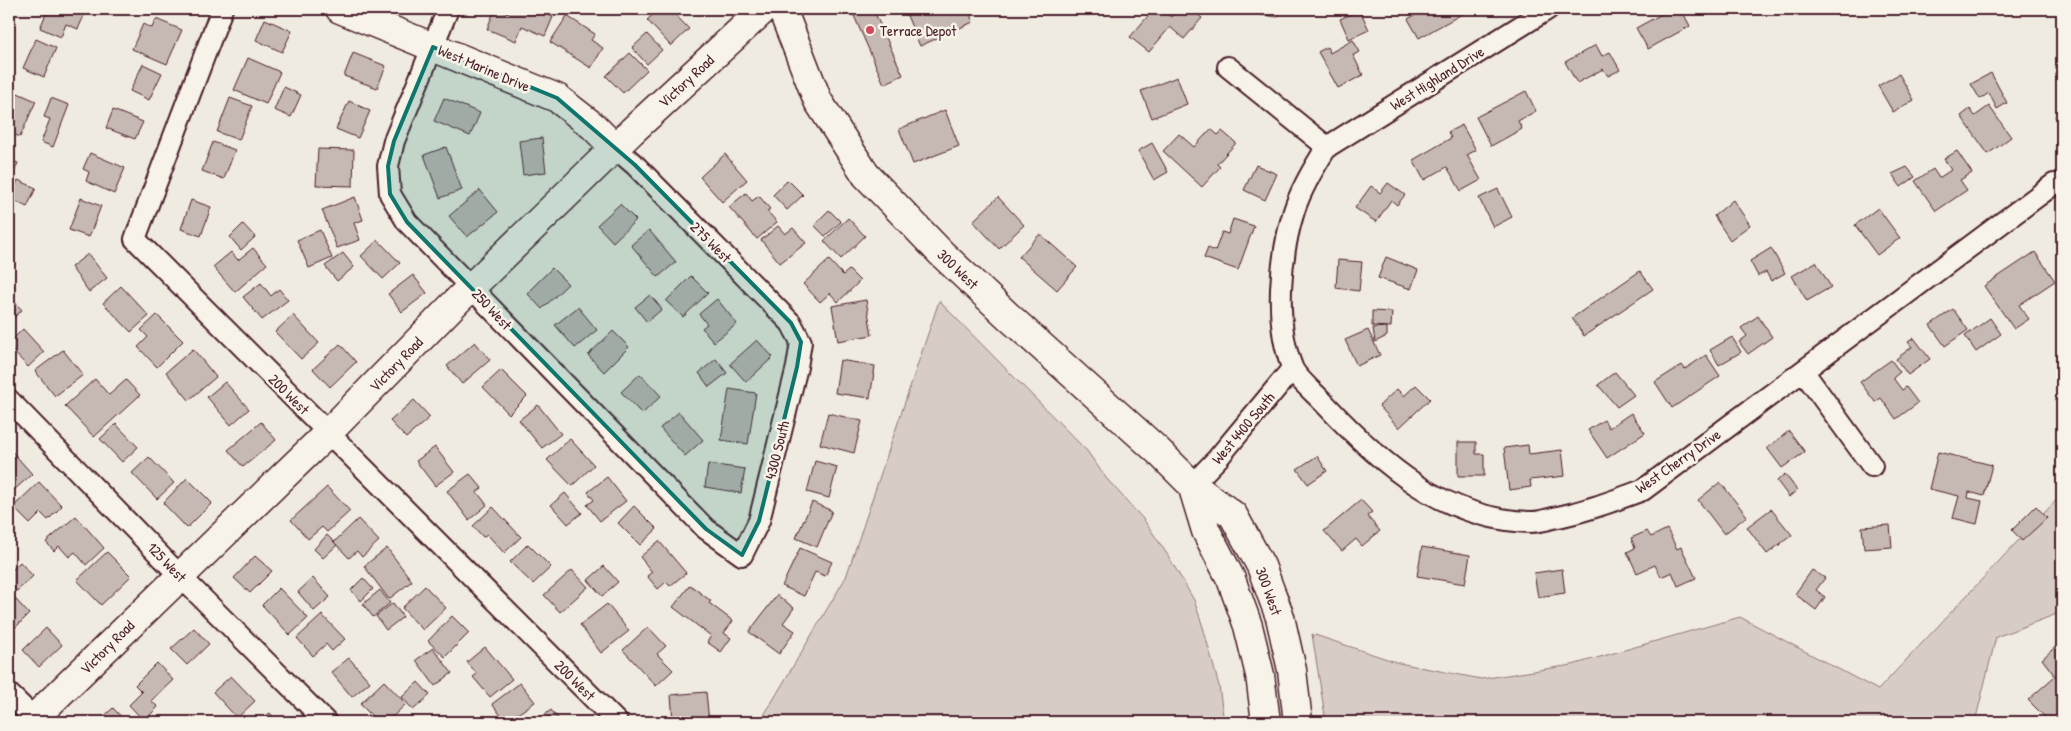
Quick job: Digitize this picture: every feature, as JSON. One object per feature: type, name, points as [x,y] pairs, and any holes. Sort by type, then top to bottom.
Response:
[{"type":"street","name":"200 West","points":[[222,9],[135,239],[617,722]]},
{"type":"street","name":"West Marine Drive","points":[[340,9],[557,98],[593,126],[615,148]]},
{"type":"street","name":"250 West","points":[[448,9],[394,141],[388,166],[390,194],[407,222],[706,529],[742,555]]},
{"type":"street","name":"Victory Road","points":[[34,721],[328,433],[472,287],[615,148],[764,9]]},
{"type":"street","name":"300 West","points":[[782,9],[818,101],[866,175],[941,253],[1158,451],[1192,485],[1233,514],[1261,566],[1274,600],[1292,670],[1298,722]]},
{"type":"street","name":"West Highland Drive","points":[[1292,369],[1282,325],[1281,278],[1285,251],[1294,210],[1313,169],[1327,147],[1548,9]]},
{"type":"street","points":[[1228,67],[1327,147]]},
{"type":"street","name":"275 West","points":[[615,148],[635,165],[791,323],[801,342]]},
{"type":"street","name":"West Cherry Drive","points":[[1292,369],[1344,425],[1388,466],[1435,497],[1479,516],[1533,522],[1582,512],[1643,490],[2054,184]]},
{"type":"street","name":"4300 South","points":[[742,555],[759,521],[797,367],[801,342]]},
{"type":"street","name":"West 4400 South","points":[[1192,485],[1218,458],[1292,369]]},
{"type":"street","points":[[1803,371],[1872,466]]},
{"type":"street","name":"125 West","points":[[9,400],[180,576],[326,722]]},
{"type":"street","name":"300 West","points":[[1192,485],[1206,532],[1231,580],[1248,626],[1260,675],[1266,722]]},
{"type":"street","points":[[9,694],[34,721]]},
{"type":"highlighted area","points":[[433,47],[557,98],[635,165],[791,323],[801,342],[797,367],[759,521],[742,555],[706,529],[407,222],[390,194],[388,166],[394,141]]},
{"type":"shaded area","points":[[939,301],[1087,451],[1106,478],[1144,520],[1194,600],[1219,686],[1224,722],[760,722],[846,577]]},
{"type":"shaded area","points":[[2062,494],[2062,612],[1996,637],[1975,722],[1326,722],[1312,634],[1399,663],[1481,679],[1572,665],[1740,617],[1878,690]]},
{"type":"building","points":[[48,9],[87,9],[78,29],[66,24],[61,37],[40,28]]},
{"type":"building","points":[[495,9],[508,13],[510,9],[535,9],[553,17],[545,36],[522,26],[516,41],[487,29]]},
{"type":"building","points":[[659,9],[670,9],[689,29],[671,46],[647,20]]},
{"type":"building","points":[[851,9],[873,9],[903,75],[884,84]]},
{"type":"building","points":[[909,9],[968,9],[973,22],[920,46],[905,11]]},
{"type":"building","points":[[1154,9],[1161,9],[1171,17],[1178,9],[1191,9],[1202,18],[1184,39],[1170,27],[1149,52],[1130,37]]},
{"type":"building","points":[[1248,9],[1279,9],[1278,17],[1247,13]]},
{"type":"building","points":[[1425,9],[1471,9],[1419,38],[1408,19]]},
{"type":"building","points":[[1671,9],[1681,9],[1690,26],[1648,49],[1636,28]]},
{"type":"building","points":[[1360,10],[1369,30],[1349,39],[1340,19]]},
{"type":"building","points":[[567,16],[595,34],[591,40],[603,48],[591,68],[550,42]]},
{"type":"building","points":[[156,19],[182,30],[167,64],[132,49],[143,24],[152,28]]},
{"type":"building","points":[[265,19],[292,31],[282,52],[256,40]]},
{"type":"building","points":[[647,34],[662,50],[647,64],[632,48]]},
{"type":"building","points":[[36,39],[56,48],[44,77],[23,68]]},
{"type":"building","points":[[1353,40],[1360,52],[1353,55],[1363,75],[1338,88],[1318,52],[1327,47],[1330,53]]},
{"type":"building","points":[[1596,45],[1602,56],[1610,52],[1620,70],[1608,76],[1603,69],[1577,83],[1565,62]]},
{"type":"building","points":[[353,53],[386,66],[377,88],[344,76]]},
{"type":"building","points":[[630,53],[647,70],[623,93],[606,76]]},
{"type":"building","points":[[248,58],[280,72],[266,104],[234,90]]},
{"type":"building","points":[[143,64],[162,73],[149,100],[130,91]]},
{"type":"building","points":[[1991,73],[2007,103],[1997,109],[1989,93],[1980,99],[1971,84]]},
{"type":"building","points":[[1899,74],[1914,100],[1893,112],[1878,86]]},
{"type":"building","points":[[1177,77],[1187,104],[1152,118],[1141,91]]},
{"type":"building","points":[[284,87],[301,95],[291,117],[274,110]]},
{"type":"building","points":[[13,91],[36,101],[20,137],[9,132],[9,101]]},
{"type":"building","points":[[1526,91],[1536,111],[1518,121],[1522,129],[1491,146],[1476,117]]},
{"type":"building","points":[[51,98],[69,105],[53,147],[41,142],[50,119],[44,117]]},
{"type":"building","points":[[230,98],[252,106],[239,140],[217,132]]},
{"type":"building","points":[[444,98],[480,113],[470,136],[434,121]]},
{"type":"building","points":[[2062,99],[2062,119],[2055,117]]},
{"type":"building","points":[[349,101],[370,111],[358,138],[336,129]]},
{"type":"building","points":[[1989,106],[2011,137],[1988,154],[1961,116],[1970,109],[1975,116]]},
{"type":"building","points":[[113,110],[143,122],[135,139],[106,128]]},
{"type":"building","points":[[945,110],[959,146],[913,164],[899,129]]},
{"type":"building","points":[[1462,125],[1476,150],[1467,155],[1481,180],[1461,191],[1447,167],[1424,180],[1413,160],[1451,138],[1448,132]]},
{"type":"building","points":[[1211,129],[1218,135],[1222,131],[1236,143],[1217,164],[1220,167],[1202,187],[1163,151],[1179,134],[1194,147]]},
{"type":"building","points":[[542,138],[546,172],[523,175],[519,141]]},
{"type":"building","points":[[213,142],[235,150],[224,179],[202,171]]},
{"type":"building","points":[[1152,143],[1168,172],[1154,180],[1138,151]]},
{"type":"building","points":[[9,144],[14,147],[9,159]]},
{"type":"building","points":[[446,147],[462,190],[440,198],[424,155]]},
{"type":"building","points":[[318,149],[354,150],[353,186],[316,185]]},
{"type":"building","points":[[1957,151],[1972,173],[1960,180],[1967,190],[1936,211],[1915,181],[1933,169],[1939,178],[1951,170],[1944,159]]},
{"type":"building","points":[[90,153],[125,168],[114,194],[86,181],[89,172],[83,169]]},
{"type":"building","points":[[725,154],[747,180],[722,202],[700,177]]},
{"type":"building","points":[[9,159],[18,163],[9,184]]},
{"type":"building","points":[[1256,165],[1277,174],[1265,200],[1244,190]]},
{"type":"building","points":[[1907,167],[1915,177],[1901,187],[1892,174]]},
{"type":"building","points":[[18,180],[36,188],[27,207],[9,198]]},
{"type":"building","points":[[788,180],[803,195],[787,210],[773,195]]},
{"type":"building","points":[[1388,183],[1405,195],[1397,205],[1391,200],[1376,222],[1355,208],[1371,186],[1380,193]]},
{"type":"building","points":[[1498,189],[1512,217],[1493,227],[1479,198]]},
{"type":"building","points":[[480,190],[498,212],[467,237],[449,216]]},
{"type":"building","points":[[746,193],[752,201],[759,196],[770,209],[767,211],[777,222],[757,239],[729,207]]},
{"type":"building","points":[[355,197],[363,220],[354,223],[360,240],[337,248],[322,210]]},
{"type":"building","points":[[998,197],[1024,225],[999,249],[973,221]]},
{"type":"building","points":[[81,198],[101,206],[89,237],[69,230]]},
{"type":"building","points":[[191,200],[211,207],[201,236],[181,229]]},
{"type":"building","points":[[1733,200],[1750,225],[1730,240],[1714,216]]},
{"type":"building","points":[[620,204],[636,220],[613,242],[597,225]]},
{"type":"building","points":[[1878,208],[1900,238],[1877,255],[1855,225]]},
{"type":"building","points":[[829,210],[841,222],[825,236],[814,225]]},
{"type":"building","points":[[848,218],[865,236],[841,259],[824,241]]},
{"type":"building","points":[[1233,219],[1254,226],[1238,270],[1204,258],[1208,248],[1215,251],[1222,232],[1228,234]]},
{"type":"building","points":[[243,224],[255,237],[241,250],[230,237]]},
{"type":"building","points":[[778,226],[785,234],[793,228],[806,243],[780,263],[761,240]]},
{"type":"building","points":[[320,230],[332,258],[309,268],[297,240]]},
{"type":"building","points":[[649,230],[676,262],[658,277],[631,245]]},
{"type":"building","points":[[1040,234],[1077,267],[1057,290],[1019,257]]},
{"type":"building","points":[[378,240],[400,263],[383,279],[361,256]]},
{"type":"building","points":[[253,248],[267,264],[235,292],[213,267],[231,252],[238,260]]},
{"type":"building","points":[[1771,248],[1785,273],[1771,281],[1766,272],[1758,276],[1750,261]]},
{"type":"building","points":[[2035,252],[2055,281],[2019,305],[2029,319],[2014,329],[1984,286]]},
{"type":"building","points":[[343,253],[354,267],[337,281],[325,266]]},
{"type":"building","points":[[88,254],[107,278],[89,292],[71,267]]},
{"type":"building","points":[[1386,257],[1418,270],[1411,289],[1378,278]]},
{"type":"building","points":[[829,260],[843,275],[849,270],[860,281],[838,302],[830,293],[820,302],[803,284]]},
{"type":"building","points":[[1338,260],[1362,262],[1359,291],[1336,288]]},
{"type":"building","points":[[1816,262],[1831,287],[1807,301],[1792,276]]},
{"type":"building","points":[[552,268],[568,284],[542,309],[527,293]]},
{"type":"building","points":[[1640,271],[1653,289],[1584,336],[1572,318]]},
{"type":"building","points":[[413,275],[427,293],[402,312],[388,294]]},
{"type":"building","points":[[691,276],[708,293],[683,317],[666,301]]},
{"type":"building","points":[[261,283],[271,296],[279,289],[288,300],[262,320],[243,297]]},
{"type":"building","points":[[121,286],[149,316],[131,332],[103,303]]},
{"type":"building","points":[[650,295],[662,309],[647,322],[635,307]]},
{"type":"building","points":[[9,296],[22,310],[9,322]]},
{"type":"building","points":[[717,299],[737,324],[714,342],[702,328],[707,324],[699,314]]},
{"type":"building","points":[[866,300],[872,335],[838,341],[832,306]]},
{"type":"building","points":[[578,307],[597,330],[575,348],[555,325]]},
{"type":"building","points":[[1953,309],[1968,330],[1945,346],[1930,325]]},
{"type":"building","points":[[1372,311],[1392,312],[1391,327],[1372,326]]},
{"type":"building","points":[[157,315],[183,341],[157,367],[138,347],[148,337],[141,330]]},
{"type":"building","points":[[293,315],[319,343],[301,359],[275,332]]},
{"type":"building","points":[[1758,316],[1772,337],[1748,354],[1739,342],[1747,336],[1741,328]]},
{"type":"building","points":[[1990,318],[2001,334],[1976,352],[1965,336]]},
{"type":"building","points":[[1387,327],[1387,336],[1375,342],[1373,328]]},
{"type":"building","points":[[23,329],[44,352],[28,367],[9,347],[9,343]]},
{"type":"building","points":[[1368,330],[1380,355],[1357,366],[1345,340]]},
{"type":"building","points":[[613,331],[629,347],[604,372],[588,355]]},
{"type":"building","points":[[1732,337],[1741,352],[1719,365],[1710,350]]},
{"type":"building","points":[[1914,338],[1930,359],[1908,375],[1896,359],[1912,347],[1908,342]]},
{"type":"building","points":[[757,340],[773,357],[746,382],[730,364]]},
{"type":"building","points":[[475,342],[490,360],[462,384],[447,366]]},
{"type":"building","points":[[340,344],[356,362],[330,387],[313,369]]},
{"type":"building","points":[[193,349],[216,377],[189,400],[166,372]]},
{"type":"building","points":[[63,350],[83,375],[55,396],[35,371]]},
{"type":"building","points":[[1706,355],[1720,376],[1672,408],[1655,382],[1682,365],[1685,369]]},
{"type":"building","points":[[716,359],[727,373],[709,387],[699,373]]},
{"type":"building","points":[[840,360],[875,366],[870,398],[835,393]]},
{"type":"building","points":[[1891,360],[1900,372],[1893,378],[1902,390],[1906,387],[1918,403],[1896,419],[1881,398],[1875,402],[1860,382]]},
{"type":"building","points":[[501,370],[527,396],[509,414],[483,387]]},
{"type":"building","points":[[1615,372],[1634,395],[1617,407],[1598,385]]},
{"type":"building","points":[[640,374],[661,396],[642,414],[621,392]]},
{"type":"building","points":[[95,379],[109,395],[126,380],[140,395],[94,437],[65,406]]},
{"type":"building","points":[[225,382],[249,409],[231,425],[207,397]]},
{"type":"building","points":[[1416,385],[1430,399],[1399,428],[1379,406],[1397,389],[1404,396]]},
{"type":"building","points":[[729,389],[756,393],[748,444],[721,440]]},
{"type":"building","points":[[414,400],[430,417],[406,438],[390,421]]},
{"type":"building","points":[[538,405],[561,434],[542,448],[519,420]]},
{"type":"building","points":[[679,412],[703,440],[685,456],[660,428]]},
{"type":"building","points":[[828,413],[862,421],[854,453],[820,444]]},
{"type":"building","points":[[1631,413],[1645,433],[1607,458],[1588,430],[1604,420],[1609,428]]},
{"type":"building","points":[[261,422],[276,440],[243,467],[228,450]]},
{"type":"building","points":[[116,424],[138,447],[122,462],[100,439]]},
{"type":"building","points":[[1789,431],[1805,452],[1782,468],[1767,448]]},
{"type":"building","points":[[570,439],[594,465],[572,486],[547,460]]},
{"type":"building","points":[[1458,442],[1476,442],[1476,454],[1484,454],[1484,476],[1458,476]]},
{"type":"building","points":[[1528,445],[1529,454],[1562,450],[1565,476],[1530,480],[1531,487],[1509,490],[1504,448]]},
{"type":"building","points":[[435,447],[454,472],[435,486],[416,461]]},
{"type":"building","points":[[9,448],[32,474],[14,490],[9,484]]},
{"type":"building","points":[[1938,452],[1992,465],[1984,496],[1969,492],[1968,498],[1982,501],[1977,524],[1953,518],[1959,496],[1929,489]]},
{"type":"building","points":[[1317,456],[1327,471],[1308,484],[1297,469]]},
{"type":"building","points":[[149,457],[174,483],[157,499],[132,473]]},
{"type":"building","points":[[815,461],[837,467],[829,498],[807,492]]},
{"type":"building","points":[[708,464],[745,469],[741,493],[705,487]]},
{"type":"building","points":[[470,474],[482,488],[477,492],[487,505],[469,520],[447,491]]},
{"type":"building","points":[[1785,474],[1797,490],[1789,497],[1777,481]]},
{"type":"building","points":[[607,477],[626,501],[600,521],[587,505],[594,500],[588,492]]},
{"type":"building","points":[[187,478],[212,503],[187,528],[163,503]]},
{"type":"building","points":[[39,482],[62,506],[48,520],[41,513],[30,524],[13,507]]},
{"type":"building","points":[[1720,482],[1747,516],[1724,534],[1698,500]]},
{"type":"building","points":[[327,487],[350,511],[327,532],[322,527],[308,539],[291,520]]},
{"type":"building","points":[[565,493],[582,513],[568,524],[551,505]]},
{"type":"building","points":[[1361,500],[1372,512],[1367,516],[1380,531],[1362,546],[1356,539],[1342,551],[1324,531]]},
{"type":"building","points":[[812,502],[832,511],[817,547],[796,538]]},
{"type":"building","points":[[634,506],[657,529],[640,545],[618,523]]},
{"type":"building","points":[[2036,506],[2047,518],[2022,541],[2012,530]]},
{"type":"building","points":[[493,507],[521,537],[504,553],[487,534],[483,537],[473,526]]},
{"type":"building","points":[[1771,509],[1792,535],[1767,554],[1747,527]]},
{"type":"building","points":[[76,516],[104,548],[86,565],[75,552],[69,557],[59,546],[54,551],[46,542]]},
{"type":"building","points":[[358,519],[379,541],[362,557],[357,551],[349,558],[334,542]]},
{"type":"building","points":[[1890,525],[1892,547],[1864,549],[1862,527]]},
{"type":"building","points":[[1667,529],[1677,549],[1681,547],[1696,578],[1678,586],[1672,572],[1661,577],[1655,565],[1637,573],[1627,552],[1635,548],[1631,538],[1647,531],[1651,537]]},
{"type":"building","points":[[327,535],[337,545],[323,558],[314,549]]},
{"type":"building","points":[[659,541],[686,573],[670,586],[666,582],[658,589],[647,576],[652,572],[640,557]]},
{"type":"building","points":[[528,544],[551,567],[533,584],[510,562]]},
{"type":"building","points":[[1422,547],[1470,555],[1465,584],[1417,576]]},
{"type":"building","points":[[387,548],[412,581],[389,599],[364,566]]},
{"type":"building","points":[[800,548],[832,562],[825,576],[815,572],[804,596],[782,586]]},
{"type":"building","points":[[107,552],[131,576],[101,605],[77,580]]},
{"type":"building","points":[[255,556],[272,571],[250,593],[234,578]]},
{"type":"building","points":[[20,562],[33,576],[17,591],[9,583],[9,573]]},
{"type":"building","points":[[604,566],[618,582],[602,596],[588,580]]},
{"type":"building","points":[[1562,569],[1565,593],[1538,597],[1534,573]]},
{"type":"building","points":[[572,570],[588,587],[560,612],[544,595]]},
{"type":"building","points":[[1812,570],[1825,578],[1816,590],[1825,597],[1816,610],[1795,594]]},
{"type":"building","points":[[313,578],[330,597],[314,611],[298,592]]},
{"type":"building","points":[[363,578],[373,589],[361,601],[351,590]]},
{"type":"building","points":[[690,585],[711,601],[709,603],[733,621],[724,633],[731,638],[721,652],[707,642],[711,636],[673,607]]},
{"type":"building","points":[[425,586],[446,608],[423,630],[402,608]]},
{"type":"building","points":[[279,588],[308,618],[290,635],[262,605]]},
{"type":"building","points":[[380,590],[390,603],[373,617],[363,604]]},
{"type":"building","points":[[9,592],[29,614],[9,634]]},
{"type":"building","points":[[777,595],[794,608],[783,623],[795,631],[779,654],[749,632]]},
{"type":"building","points":[[393,603],[403,617],[386,630],[376,616]]},
{"type":"building","points":[[607,604],[629,631],[601,653],[580,625]]},
{"type":"building","points":[[322,615],[345,639],[332,651],[326,644],[313,656],[297,638]]},
{"type":"building","points":[[452,616],[469,633],[445,657],[428,641]]},
{"type":"building","points":[[648,627],[666,646],[657,654],[673,670],[656,686],[623,650]]},
{"type":"building","points":[[46,628],[62,645],[39,667],[23,650]]},
{"type":"building","points":[[194,628],[209,644],[187,665],[171,649]]},
{"type":"building","points":[[2062,641],[2062,722],[2050,722],[2028,700],[2055,676],[2042,659]]},
{"type":"building","points":[[485,647],[512,679],[490,697],[473,677],[477,674],[467,662]]},
{"type":"building","points":[[433,648],[452,673],[435,686],[416,660]]},
{"type":"building","points":[[349,658],[370,682],[352,697],[331,672]]},
{"type":"building","points":[[157,663],[173,680],[151,701],[158,707],[144,721],[129,705],[142,692],[135,685]]},
{"type":"building","points":[[231,676],[255,701],[237,718],[213,692]]},
{"type":"building","points":[[384,681],[406,704],[387,722],[378,722],[360,704]]},
{"type":"building","points":[[418,682],[430,695],[413,710],[402,697]]},
{"type":"building","points":[[520,683],[535,702],[506,722],[492,704]]},
{"type":"building","points":[[706,692],[709,722],[673,722],[671,695]]},
{"type":"building","points":[[113,708],[126,722],[98,722]]},
{"type":"building","points":[[551,710],[561,722],[535,722]]},
{"type":"building","points":[[270,713],[278,722],[257,722]]},
{"type":"place","name":"Terrace Depot","points":[[870,30]]}]
